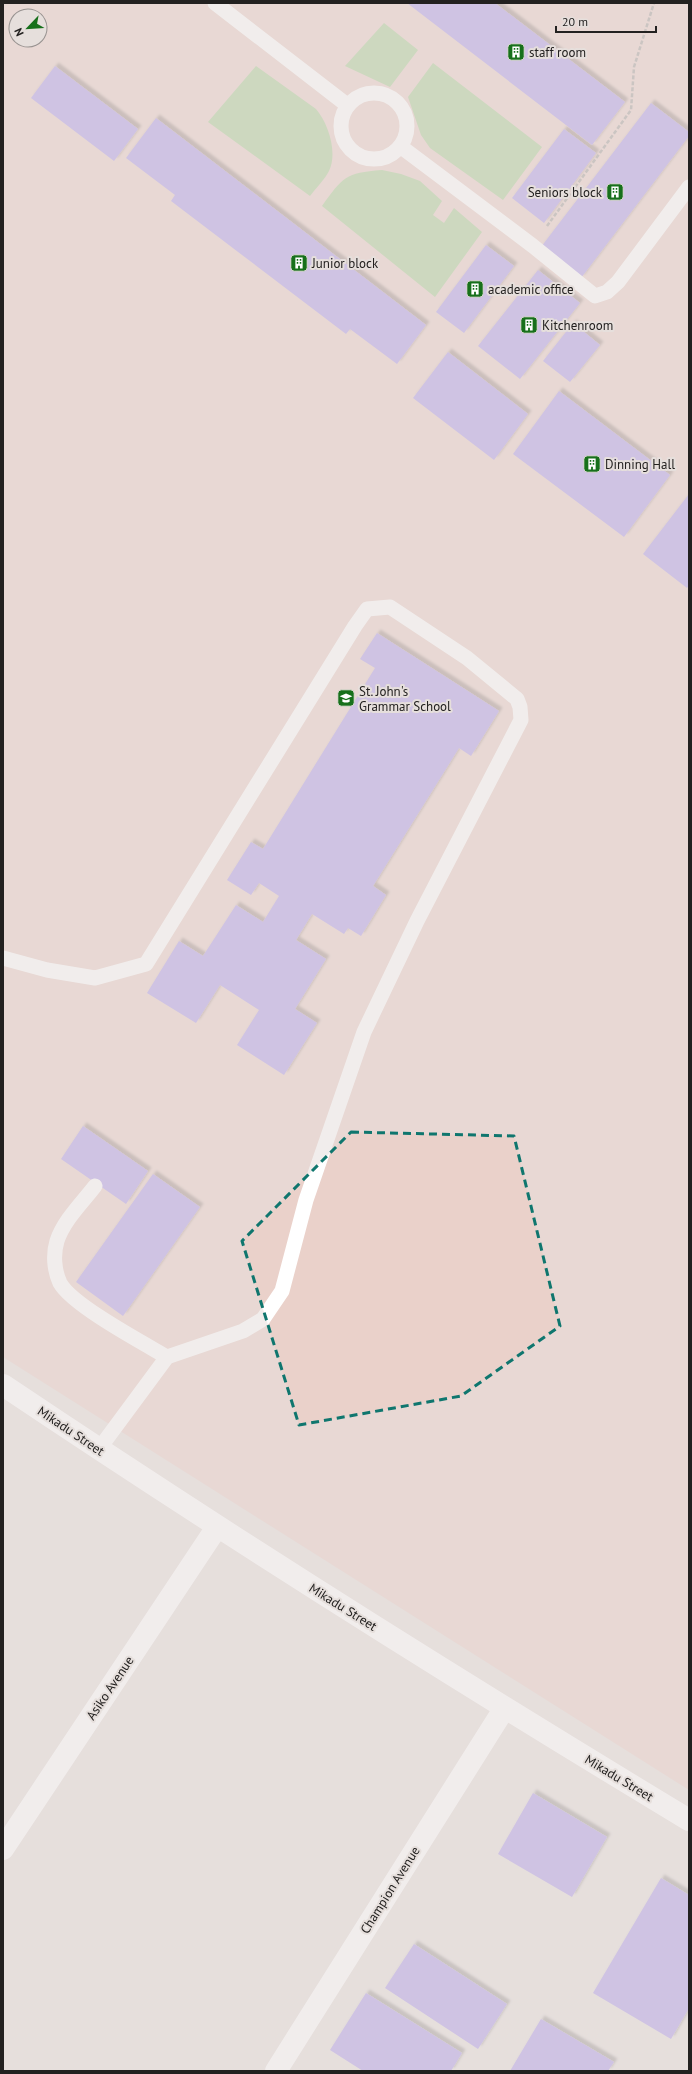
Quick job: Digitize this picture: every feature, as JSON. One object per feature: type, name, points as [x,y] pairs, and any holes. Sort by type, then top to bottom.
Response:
[{"type":"street","name":"Mikadu Street","points":[[3,1385],[217,1527],[504,1708],[689,1820]]},
{"type":"street","name":"Asiko Avenue","points":[[3,1849],[217,1527]]},
{"type":"street","name":"Champion Avenue","points":[[276,2071],[504,1708]]},
{"type":"lane","points":[[215,3],[347,105]]},
{"type":"lane","points":[[369,92],[382,93],[394,99],[403,109],[407,122],[406,135],[400,146],[390,155],[378,159],[365,158],[353,152],[345,142],[340,130],[341,117],[347,105],[357,97],[369,92]]},
{"type":"lane","points":[[400,146],[533,246],[595,296],[607,292],[618,282],[689,187]]},
{"type":"lane","points":[[3,958],[47,970],[94,978],[146,964],[350,633],[367,609],[390,606],[467,658],[517,699],[522,720],[417,921],[364,1032],[306,1200],[282,1291],[263,1319],[243,1331],[167,1357],[99,1449]]},
{"type":"lane","points":[[95,1186],[68,1220],[57,1241],[54,1266],[60,1283],[74,1297],[102,1318],[167,1357]]},
{"type":"path","points":[[533,246],[631,110],[634,67],[654,3]]},
{"type":"highlighted area","points":[[351,1132],[514,1136],[560,1326],[461,1396],[299,1425],[242,1241]]},
{"type":"shaded area","name":"St. John's Grammar School","points":[[3,3],[689,3],[689,1790],[3,1357]]},
{"type":"green space","points":[[384,23],[418,50],[390,87],[345,66]]},
{"type":"green space","points":[[433,63],[542,147],[503,200],[430,148],[421,135],[408,97]]},
{"type":"green space","points":[[256,66],[316,109],[328,130],[332,147],[332,163],[323,180],[310,196],[208,122]]},
{"type":"green space","points":[[382,170],[401,174],[420,181],[442,201],[433,215],[444,223],[454,208],[482,232],[435,297],[322,206],[340,183],[346,178],[360,173]]},
{"type":"building","name":"staff room","points":[[407,3],[495,3],[625,102],[592,145]]},
{"type":"building","points":[[55,66],[138,129],[114,161],[31,98]]},
{"type":"building","name":"Seniors block","points":[[651,103],[689,132],[689,136],[581,278],[541,247]]},
{"type":"building","name":"Junior block","points":[[156,118],[426,325],[397,364],[350,329],[346,334],[171,201],[175,195],[126,158]]},
{"type":"building","points":[[564,129],[596,153],[544,223],[512,198]]},
{"type":"building","name":"academic office","points":[[486,245],[514,266],[464,333],[436,312]]},
{"type":"building","name":"Kitchenroom","points":[[538,270],[580,303],[520,379],[478,346]]},
{"type":"building","points":[[573,323],[600,345],[570,382],[543,361]]},
{"type":"building","points":[[448,352],[528,414],[494,460],[413,398]]},
{"type":"building","name":"Dinning Hall","points":[[559,391],[670,475],[624,537],[513,454]]},
{"type":"building","points":[[689,494],[689,585],[687,588],[643,554]]},
{"type":"building","points":[[377,633],[499,711],[471,756],[459,748],[373,886],[386,895],[361,936],[348,928],[344,934],[312,914],[296,940],[326,959],[295,1009],[317,1023],[284,1075],[237,1045],[259,1010],[220,985],[196,1023],[147,993],[179,941],[203,956],[236,905],[263,922],[279,896],[259,883],[251,895],[227,880],[251,842],[263,849],[375,668],[360,659]]},
{"type":"building","points":[[83,1126],[148,1171],[126,1204],[61,1159]]},
{"type":"building","points":[[153,1174],[200,1207],[123,1316],[76,1282]]},
{"type":"building","points":[[533,1793],[607,1837],[572,1897],[498,1854]]},
{"type":"building","points":[[661,1878],[689,1895],[689,2008],[671,2039],[593,1993]]},
{"type":"building","points":[[414,1944],[507,2004],[478,2049],[385,1988]]},
{"type":"building","points":[[366,1993],[462,2053],[451,2071],[363,2071],[330,2050]]},
{"type":"building","points":[[541,2019],[614,2062],[608,2071],[510,2071]]},
{"type":"place","name":"staff room","points":[[516,52]]},
{"type":"place","name":"Seniors block","points":[[615,192]]},
{"type":"place","name":"Junior block","points":[[299,263]]},
{"type":"place","name":"academic office","points":[[475,289]]},
{"type":"place","name":"Kitchenroom","points":[[529,325]]},
{"type":"place","name":"Dinning Hall","points":[[592,464]]},
{"type":"place","name":"St. John's Grammar School","points":[[346,698]]}]
